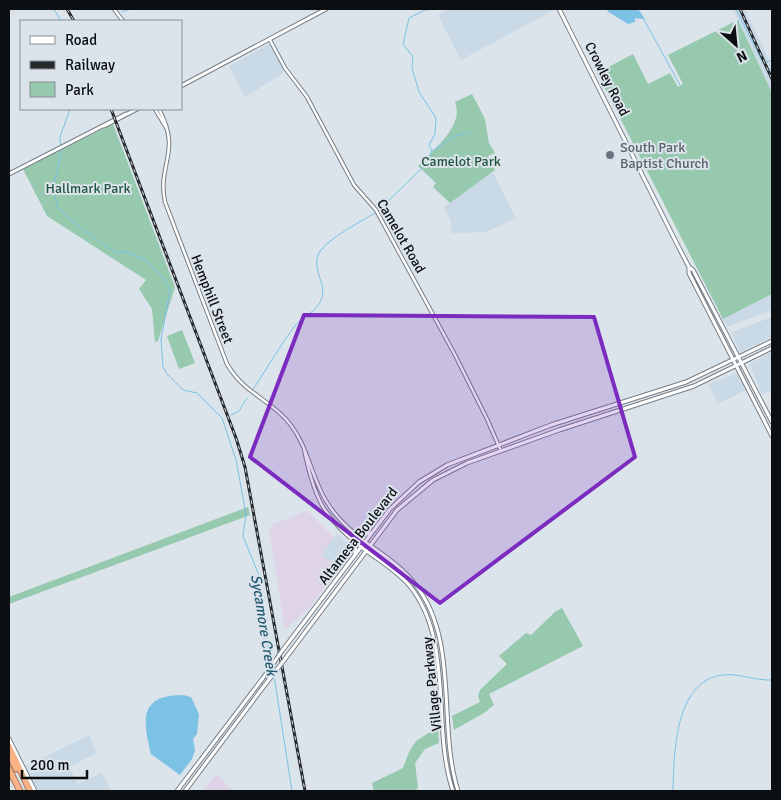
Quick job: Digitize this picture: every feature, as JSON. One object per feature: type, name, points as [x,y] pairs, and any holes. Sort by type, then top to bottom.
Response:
[{"type":"highway","points":[[9,746],[29,791]]},
{"type":"highway","points":[[9,754],[29,791]]},
{"type":"highway","points":[[9,769],[20,791]]},
{"type":"main road","points":[[182,85],[326,9]]},
{"type":"main road","name":"Crowley Road","points":[[559,9],[689,267],[693,270],[707,296],[772,422]]},
{"type":"main road","points":[[9,174],[136,110]]},
{"type":"main road","name":"Crowley Road","points":[[689,267],[689,273],[772,436]]},
{"type":"main road","points":[[698,291],[707,296]]},
{"type":"main road","name":"Altamesa Boulevard","points":[[177,791],[393,505],[424,478],[447,465],[499,445],[596,410],[685,382],[772,341]]},
{"type":"main road","name":"Altamesa Boulevard","points":[[185,791],[360,562],[397,510],[425,486],[453,470],[501,451],[598,417],[687,389],[772,348]]},
{"type":"main road","points":[[685,382],[687,389]]},
{"type":"main road","points":[[596,410],[598,417]]},
{"type":"main road","points":[[358,536],[372,533]]},
{"type":"main road","points":[[352,540],[356,546],[355,556]]},
{"type":"main road","name":"Village Parkway","points":[[365,542],[405,573],[418,588],[431,609],[439,632],[447,731],[458,791]]},
{"type":"main road","name":"Village Parkway","points":[[361,547],[401,577],[413,591],[429,621],[435,641],[443,748],[452,791]]},
{"type":"main road","points":[[360,562],[368,557],[376,558]]},
{"type":"main road","points":[[332,586],[338,589]]},
{"type":"main road","points":[[413,591],[418,588]]},
{"type":"main road","points":[[9,739],[35,791]]},
{"type":"street","points":[[114,9],[122,20]]},
{"type":"street","name":"Camelot Road","points":[[270,40],[285,68],[307,97],[352,180],[376,210],[394,246],[424,295],[487,418],[501,451]]},
{"type":"street","points":[[156,110],[169,132]]},
{"type":"street","name":"Hemphill Street","points":[[160,110],[169,132],[170,153],[163,188],[165,202],[227,364],[233,375],[249,391],[289,422],[303,445],[319,488],[330,508],[340,522],[365,542]]},
{"type":"street","name":"Hemphill Street","points":[[303,445],[311,482],[325,512],[361,547]]},
{"type":"street","points":[[325,512],[330,508]]},
{"type":"highlighted area","points":[[304,315],[594,317],[635,457],[440,603],[250,457]]},
{"type":"shaded area","points":[[450,9],[551,9],[552,11],[461,60],[438,15]]},
{"type":"shaded area","points":[[733,9],[745,9],[768,58],[772,70],[772,93]]},
{"type":"shaded area","points":[[269,44],[285,72],[245,97],[229,66]]},
{"type":"shaded area","points":[[493,172],[516,218],[486,232],[452,233],[450,219],[444,207]]},
{"type":"shaded area","points":[[772,294],[772,310],[727,327],[723,319]]},
{"type":"shaded area","points":[[772,317],[772,337],[740,352],[731,332]]},
{"type":"shaded area","points":[[772,352],[772,390],[762,395],[750,364]]},
{"type":"shaded area","points":[[737,373],[746,390],[718,404],[708,384]]},
{"type":"shaded area","points":[[308,511],[334,538],[321,555],[339,567],[310,607],[285,630],[269,529],[273,524]]},
{"type":"shaded area","points":[[337,534],[351,546],[353,551],[342,569],[321,555]]},
{"type":"shaded area","points":[[89,735],[96,753],[69,767],[78,784],[102,773],[111,791],[38,791],[26,766]]},
{"type":"shaded area","points":[[217,774],[232,791],[201,791]]},
{"type":"green space","points":[[738,20],[772,93],[772,294],[723,319],[597,73],[633,54],[648,84],[670,73],[678,87],[683,84],[668,55]]},
{"type":"green space","name":"Camelot Park","points":[[472,94],[485,119],[489,143],[495,153],[488,156],[495,170],[450,203],[433,187],[436,183],[418,166],[446,137],[451,129],[457,111],[455,102]]},
{"type":"green space","name":"Hallmark Park","points":[[113,124],[175,287],[158,341],[155,342],[152,309],[139,289],[146,280],[47,216],[23,169]]},
{"type":"green space","points":[[182,330],[195,363],[179,369],[167,336]]},
{"type":"green space","points":[[248,507],[250,515],[9,604],[9,597]]},
{"type":"green space","points":[[562,608],[583,646],[489,694],[494,705],[454,730],[452,716],[480,702],[478,696],[480,690],[507,664],[499,656],[526,633],[531,635],[555,612]]},
{"type":"green space","points":[[438,727],[439,743],[425,749],[415,763],[418,788],[414,791],[374,791],[372,783],[403,768],[409,752],[416,741]]},
{"type":"water","points":[[609,9],[638,9],[645,19],[635,18],[635,22],[628,24],[607,11]]},
{"type":"water","points":[[183,695],[191,697],[199,714],[197,734],[193,739],[195,750],[192,759],[180,775],[151,754],[146,721],[147,712],[151,705],[158,700],[168,696]]},
{"type":"waterway","name":"Sycamore Creek","points":[[54,9],[60,20]]},
{"type":"waterway","points":[[122,12],[130,9]]},
{"type":"waterway","points":[[379,210],[426,164],[432,151],[429,145],[435,134],[436,118],[419,92],[412,68],[413,57],[403,44],[409,18],[425,10],[437,9]]},
{"type":"waterway","points":[[736,9],[763,63]]},
{"type":"waterway","points":[[643,18],[680,85]]},
{"type":"waterway","points":[[766,62],[772,60]]},
{"type":"waterway","name":"Sycamore Creek","points":[[70,110],[60,137],[61,154],[53,187],[57,206],[66,216],[105,246],[118,253],[127,252],[146,260],[164,278],[170,290],[161,340],[163,367],[167,374],[183,390],[197,393],[222,418],[236,460],[246,514],[243,536],[260,578],[265,617],[263,622],[271,665]]},
{"type":"waterway","points":[[432,151],[455,136],[470,132]]},
{"type":"waterway","points":[[252,391],[294,327],[319,304],[323,291],[317,266],[319,253],[329,242],[375,213]]},
{"type":"waterway","points":[[231,415],[239,411],[247,398]]},
{"type":"waterway","points":[[673,791],[676,740],[686,705],[695,690],[707,680],[723,675],[772,680]]},
{"type":"waterway","name":"Sycamore Creek","points":[[274,676],[292,791]]},
{"type":"railway","points":[[67,9],[73,20]]},
{"type":"railway","points":[[740,9],[772,79]]},
{"type":"railway","points":[[111,110],[236,438],[245,467],[305,791]]},
{"type":"place","name":"South Park Baptist Church","points":[[610,155]]}]
